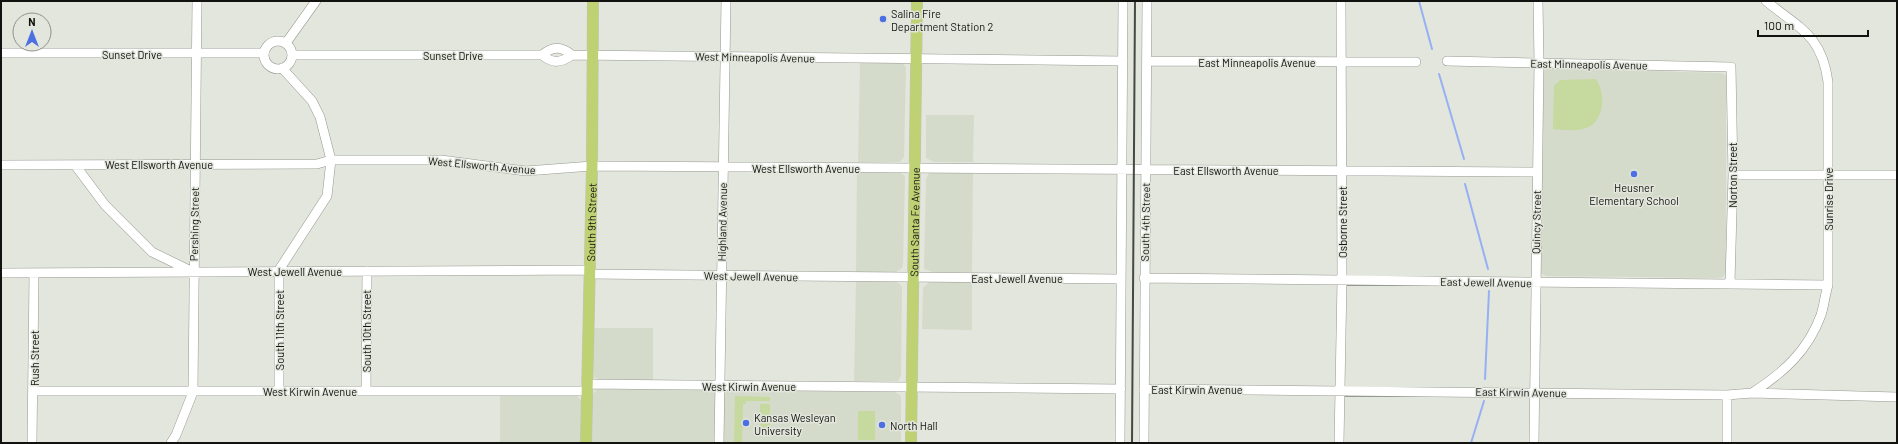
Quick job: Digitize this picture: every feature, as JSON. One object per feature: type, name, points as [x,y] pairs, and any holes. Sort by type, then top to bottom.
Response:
[{"type":"main road","name":"South 9th Street","points":[[586,443],[592,166],[593,1]]},
{"type":"main road","name":"South Santa Fe Avenue","points":[[911,443],[917,1]]},
{"type":"street","name":"Pershing Street","points":[[171,443],[176,435],[193,392],[197,1]]},
{"type":"street","points":[[286,43],[316,1]]},
{"type":"street","name":"Highland Avenue","points":[[719,443],[726,1]]},
{"type":"street","name":"South 4th Street","points":[[1120,443],[1124,1]]},
{"type":"street","name":"South 4th Street","points":[[1144,443],[1147,1]]},
{"type":"street","name":"Osborne Street","points":[[1339,443],[1342,280],[1340,62],[1341,1]]},
{"type":"street","name":"Quincy Street","points":[[1534,443],[1539,63],[1538,1]]},
{"type":"street","name":"Sunrise Drive","points":[[1752,393],[1780,374],[1808,342],[1821,315],[1828,285],[1828,82],[1823,56],[1816,43],[1802,28],[1766,1]]},
{"type":"street","points":[[281,40],[286,43],[292,50],[293,55],[290,64],[278,69],[265,63],[262,53],[264,48],[281,40]]},
{"type":"street","name":"Sunset Drive","points":[[542,55],[557,47],[562,48],[572,56]]},
{"type":"street","name":"Sunset Drive","points":[[1,53],[262,53]]},
{"type":"street","name":"Sunset Drive","points":[[293,55],[542,55],[556,62],[561,62],[572,56],[593,56]]},
{"type":"street","name":"West Minneapolis Avenue","points":[[593,56],[916,59]]},
{"type":"street","points":[[916,59],[1124,61]]},
{"type":"street","name":"East Minneapolis Avenue","points":[[1147,61],[1416,62]]},
{"type":"street","name":"East Minneapolis Avenue","points":[[1447,61],[1732,67]]},
{"type":"street","name":"Norton Street","points":[[1730,283],[1733,175],[1732,67]]},
{"type":"street","points":[[279,270],[328,196],[331,160],[320,116],[312,101],[282,68]]},
{"type":"street","name":"West Ellsworth Avenue","points":[[1,165],[317,164],[331,160],[442,160],[526,171],[592,166],[915,169]]},
{"type":"street","points":[[75,165],[105,205],[152,252],[194,272]]},
{"type":"street","name":"East Ellsworth Avenue","points":[[915,169],[1537,172]]},
{"type":"street","points":[[1733,175],[1897,175]]},
{"type":"street","name":"West Jewell Avenue","points":[[1,273],[279,270],[589,272],[913,278]]},
{"type":"street","name":"South 11th Street","points":[[279,270],[279,391]]},
{"type":"street","name":"South 10th Street","points":[[366,390],[367,271]]},
{"type":"street","name":"Rush Street","points":[[32,443],[34,391],[34,273]]},
{"type":"street","name":"East Jewell Avenue","points":[[913,278],[1121,279]]},
{"type":"street","name":"East Jewell Avenue","points":[[1144,278],[1828,285]]},
{"type":"street","name":"West Kirwin Avenue","points":[[34,391],[193,392],[720,386],[912,387]]},
{"type":"street","points":[[912,387],[1121,389]]},
{"type":"street","name":"East Kirwin Avenue","points":[[1144,389],[1727,395],[1752,393],[1897,397]]},
{"type":"street","points":[[1727,395],[1727,443]]},
{"type":"shaded area","points":[[860,63],[902,63],[906,67],[904,157],[900,162],[858,162]]},
{"type":"shaded area","name":"Heusner Elementary School","points":[[1545,69],[1721,73],[1726,75],[1726,272],[1723,277],[1547,276],[1541,274],[1543,72]]},
{"type":"shaded area","points":[[926,115],[974,115],[973,162],[934,162],[926,158]]},
{"type":"shaded area","points":[[857,171],[900,172],[905,176],[903,265],[902,268],[896,272],[856,273]]},
{"type":"shaded area","points":[[929,173],[973,173],[972,272],[933,272],[924,269],[926,179]]},
{"type":"shaded area","points":[[856,280],[893,281],[899,283],[902,287],[901,375],[898,381],[854,381]]},
{"type":"shaded area","points":[[929,282],[972,282],[972,330],[922,329],[923,288]]},
{"type":"shaded area","points":[[593,328],[653,328],[653,380],[598,379],[594,377]]},
{"type":"shaded area","name":"Kansas Wesleyan University","points":[[597,389],[895,392],[901,397],[901,443],[592,443],[592,395]]},
{"type":"shaded area","points":[[575,394],[581,400],[581,443],[500,443],[500,395]]},
{"type":"green space","points":[[1596,79],[1601,91],[1602,105],[1600,114],[1596,121],[1591,126],[1584,129],[1553,129],[1554,86],[1560,80]]},
{"type":"green space","points":[[735,396],[770,397],[770,401],[746,401],[746,404],[743,404],[742,443],[734,443]]},
{"type":"green space","points":[[760,404],[770,404],[770,431],[760,431]]},
{"type":"green space","points":[[858,411],[875,411],[875,440],[858,440]]},
{"type":"waterway","points":[[1419,1],[1432,49]]},
{"type":"waterway","points":[[1439,74],[1464,159]]},
{"type":"waterway","points":[[1465,184],[1488,269]]},
{"type":"waterway","points":[[1485,379],[1489,291]]},
{"type":"waterway","points":[[1471,443],[1484,401]]},
{"type":"railway","points":[[1132,443],[1135,1]]},
{"type":"place","name":"Salina Fire Department Station 2","points":[[883,19]]},
{"type":"place","name":"Heusner Elementary School","points":[[1634,174]]},
{"type":"place","name":"Kansas Wesleyan University","points":[[746,423]]},
{"type":"place","name":"North Hall","points":[[882,425]]}]
